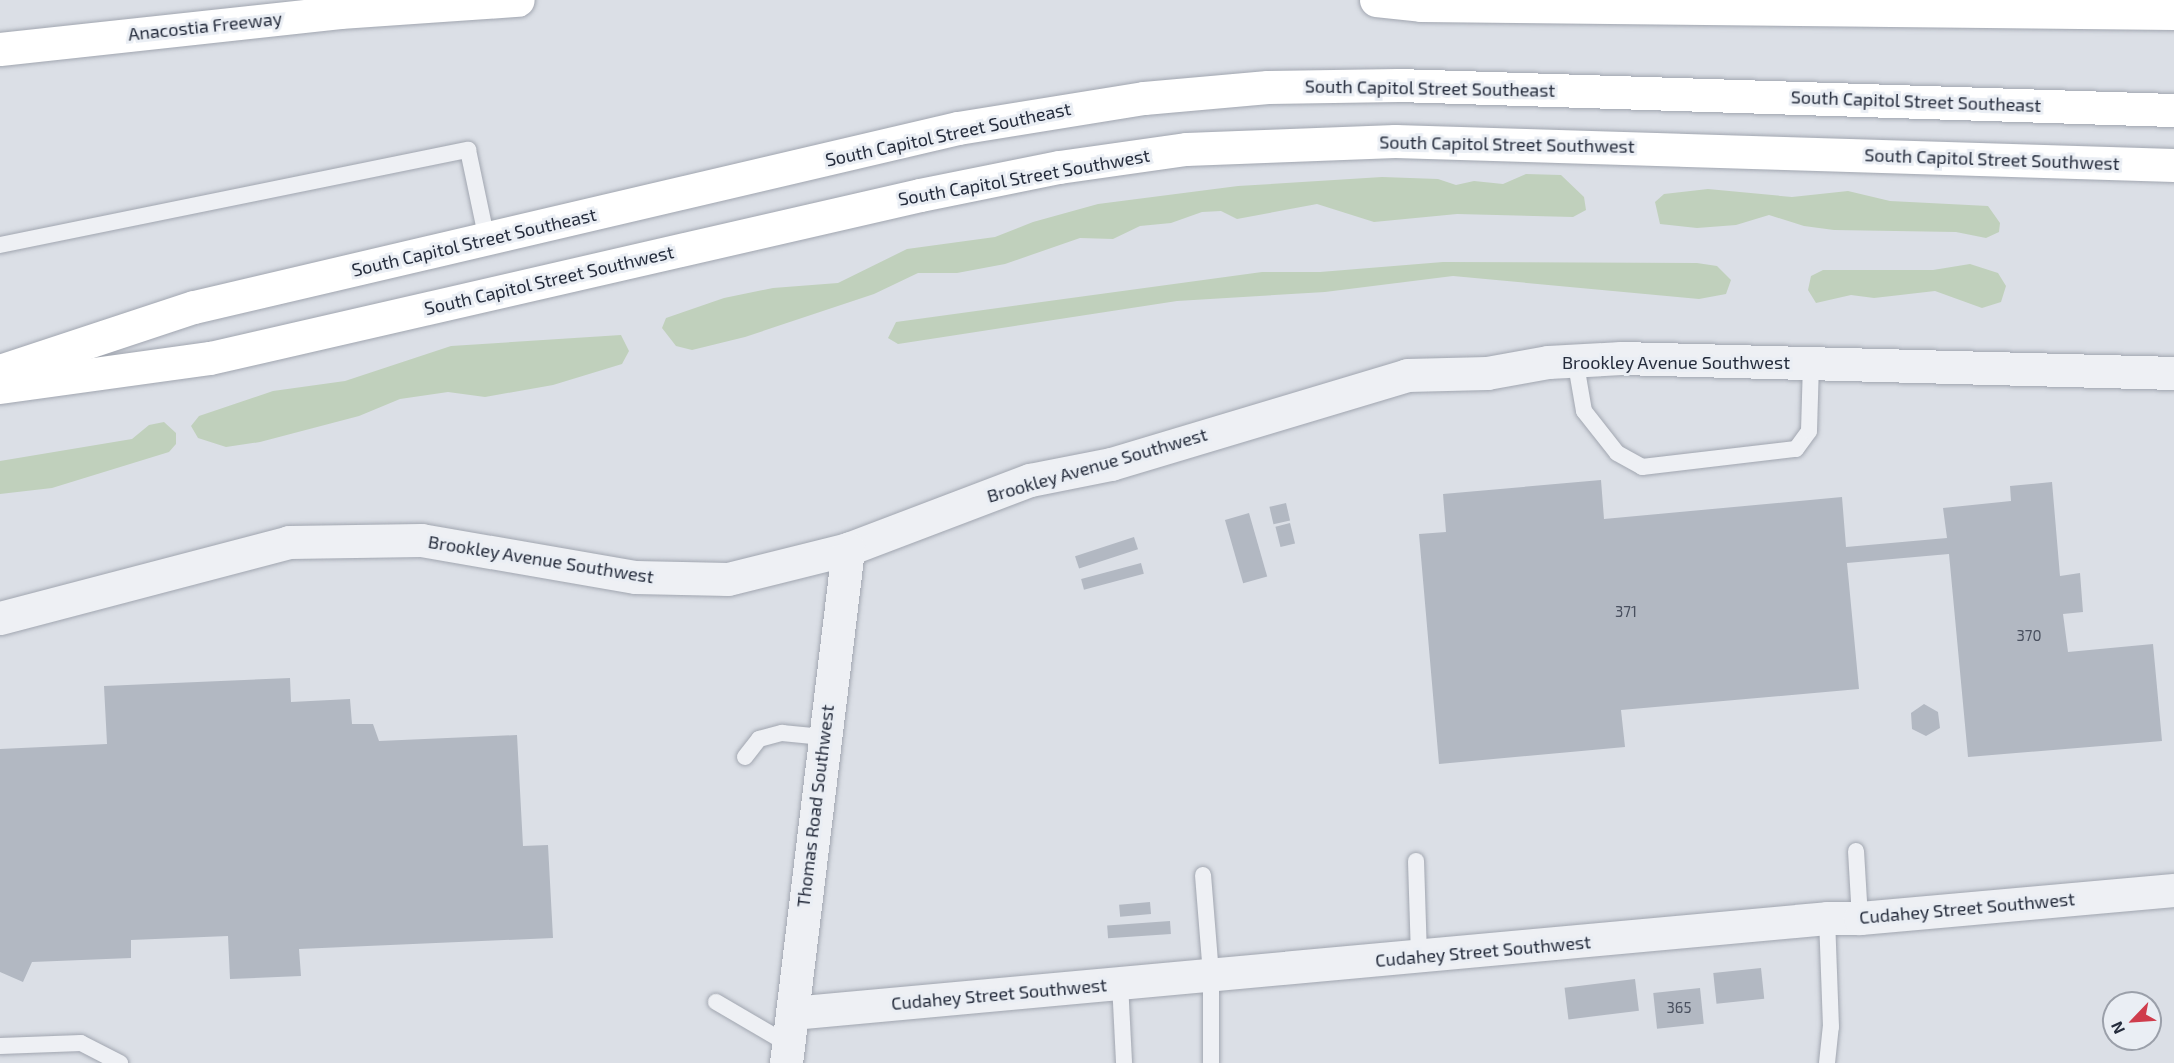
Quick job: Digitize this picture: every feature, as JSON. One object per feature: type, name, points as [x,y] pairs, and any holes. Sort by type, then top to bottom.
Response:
[{"type":"main road","name":"Anacostia Freeway","points":[[0,49],[340,12],[518,0]]},
{"type":"main road","points":[[1376,0],[1421,5],[2174,13]]},
{"type":"main road","name":"South Capitol Street Southeast","points":[[0,371],[194,307],[958,128],[1088,106],[1208,92],[1398,85],[2174,110]]},
{"type":"main road","name":"South Capitol Street Southwest","points":[[0,387],[210,358],[920,195],[1059,167],[1186,149],[1407,141],[2174,165]]},
{"type":"street","name":"Brookley Avenue Southwest","points":[[0,618],[289,542],[421,540],[636,577],[728,579],[848,549],[1030,480],[1111,464],[1305,408],[1350,389],[1407,375],[1486,373],[1575,359],[2174,373]]},
{"type":"street","name":"Thomas Road Southwest","points":[[788,1040],[823,737],[848,549]]},
{"type":"street","name":"Cudahey Street Southwest","points":[[788,1040],[1120,983],[1827,918],[1860,918],[2174,890]]},
{"type":"lane","points":[[0,245],[468,150],[487,240]]},
{"type":"lane","points":[[1575,359],[1584,411],[1617,453],[1642,467],[1796,449],[1809,431],[1811,364]]},
{"type":"lane","points":[[745,757],[759,739],[782,732],[823,737]]},
{"type":"lane","points":[[1856,851],[1860,918]]},
{"type":"lane","points":[[1416,861],[1419,957]]},
{"type":"lane","points":[[1203,875],[1210,975],[1211,1063]]},
{"type":"lane","points":[[1827,918],[1831,1027],[1827,1063]]},
{"type":"lane","points":[[1120,983],[1124,1063]]},
{"type":"lane","points":[[716,1002],[788,1040]]},
{"type":"lane","points":[[0,1046],[81,1043],[120,1063]]},
{"type":"green space","points":[[1526,174],[1561,175],[1584,197],[1586,210],[1573,217],[1457,214],[1374,222],[1317,204],[1237,219],[1221,211],[1202,212],[1171,223],[1140,226],[1113,239],[1080,238],[1005,264],[957,273],[918,273],[874,294],[745,337],[692,350],[676,346],[662,328],[666,318],[724,298],[773,288],[838,283],[907,249],[995,237],[1033,222],[1098,204],[1238,186],[1382,177],[1438,179],[1456,185],[1474,181],[1503,184]]},
{"type":"green space","points":[[1708,189],[1792,197],[1848,191],[1890,201],[1988,206],[2000,223],[1999,232],[1986,238],[1956,232],[1834,230],[1804,226],[1769,215],[1736,225],[1697,228],[1660,224],[1655,202],[1664,194]]},
{"type":"green space","points":[[1443,262],[1697,263],[1717,266],[1731,280],[1726,294],[1699,299],[1453,276],[1325,292],[1177,301],[898,344],[888,338],[896,322],[1262,272],[1320,272]]},
{"type":"green space","points":[[1970,264],[1998,273],[2006,286],[2001,302],[1982,308],[1935,291],[1874,298],[1851,295],[1816,303],[1808,290],[1811,276],[1823,270],[1933,270]]},
{"type":"green space","points":[[621,335],[629,351],[622,364],[553,385],[485,397],[448,392],[400,399],[359,416],[260,442],[226,447],[198,438],[191,426],[199,416],[273,391],[345,381],[451,346]]},
{"type":"green space","points":[[164,422],[176,433],[176,444],[169,452],[52,488],[0,494],[0,461],[132,439],[149,425]]},
{"type":"building","points":[[1601,480],[1604,519],[1842,497],[1846,547],[1947,538],[1943,508],[2011,501],[2010,486],[2052,482],[2060,576],[2080,573],[2083,612],[2063,614],[2068,652],[2153,644],[2162,741],[1968,757],[1949,554],[1847,563],[1859,689],[1621,710],[1625,747],[1439,764],[1419,534],[1446,532],[1443,494]]},
{"type":"building","points":[[1286,503],[1290,521],[1273,524],[1269,507]]},
{"type":"building","points":[[1249,513],[1267,576],[1243,583],[1225,520]]},
{"type":"building","points":[[1290,523],[1295,543],[1281,547],[1275,527]]},
{"type":"building","points":[[1134,537],[1138,549],[1079,569],[1075,556]]},
{"type":"building","points":[[1141,563],[1144,574],[1084,590],[1081,579]]},
{"type":"building","points":[[290,678],[291,702],[350,699],[352,724],[373,724],[379,741],[517,735],[523,846],[548,845],[553,938],[299,949],[301,976],[230,979],[228,936],[131,940],[131,958],[32,962],[23,982],[0,972],[0,749],[107,744],[104,686]]},
{"type":"building","points":[[1924,704],[1938,712],[1940,728],[1926,736],[1912,729],[1911,713]]},
{"type":"building","points":[[1150,902],[1151,914],[1120,917],[1119,905]]},
{"type":"building","points":[[1170,921],[1171,934],[1108,938],[1107,925]]},
{"type":"building","points":[[1761,968],[1764,999],[1717,1004],[1713,973]]},
{"type":"building","points":[[1635,979],[1639,1011],[1568,1019],[1565,988]]},
{"type":"building","points":[[1700,988],[1704,1024],[1657,1029],[1653,993]]}]
